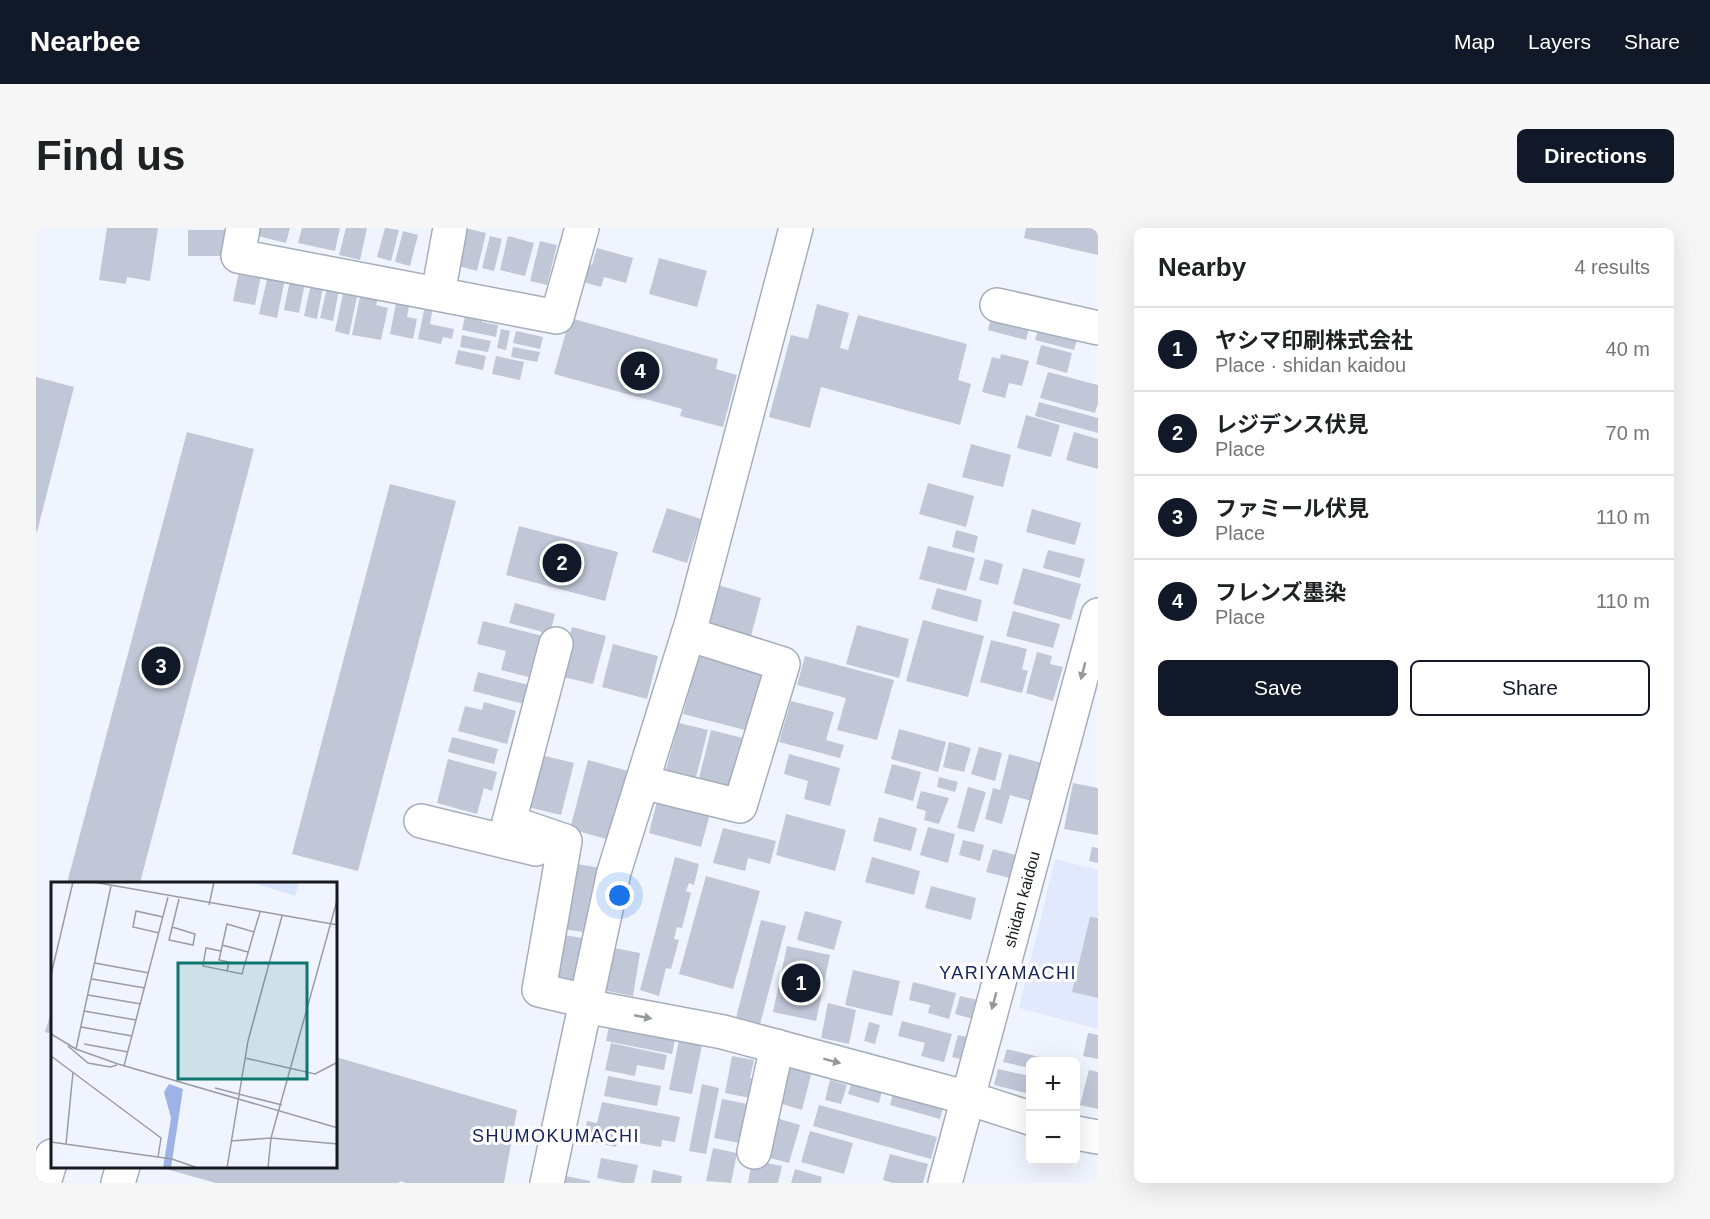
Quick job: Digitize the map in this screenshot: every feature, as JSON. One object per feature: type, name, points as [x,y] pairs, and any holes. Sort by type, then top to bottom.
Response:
[{"type":"street","points":[[243,228],[238,256],[557,317],[582,228]]},
{"type":"street","points":[[438,294],[450,228]]},
{"type":"street","points":[[547,1183],[614,872],[688,634],[796,228]]},
{"type":"street","points":[[997,305],[1098,328]]},
{"type":"street","name":"shidan kaidou","points":[[945,1183],[1098,615]]},
{"type":"street","points":[[642,782],[740,806],[783,664],[688,634]]},
{"type":"street","points":[[556,644],[509,822],[565,841],[539,990],[586,1004],[723,1032],[777,1046],[968,1098],[1026,1117]]},
{"type":"street","points":[[421,821],[562,856]]},
{"type":"street","points":[[754,1152],[777,1046]]},
{"type":"street","points":[[1080,1133],[1098,1137]]},
{"type":"street","points":[[44,1183],[51,1159]]},
{"type":"street","points":[[118,1183],[123,1168]]},
{"type":"shaded area","points":[[1055,859],[1098,870],[1098,1029],[1019,1008]]},
{"type":"building","points":[[107,228],[158,228],[150,281],[127,277],[126,284],[99,280]]},
{"type":"building","points":[[256,228],[290,228],[286,243],[254,235]]},
{"type":"building","points":[[302,228],[340,228],[335,251],[298,243]]},
{"type":"building","points":[[346,228],[367,228],[360,260],[339,255]]},
{"type":"building","points":[[385,228],[399,230],[391,261],[377,257]]},
{"type":"building","points":[[464,228],[486,233],[477,271],[455,265]]},
{"type":"building","points":[[1026,228],[1098,228],[1098,255],[1024,238]]},
{"type":"building","points":[[188,230],[225,230],[224,256],[188,256]]},
{"type":"building","points":[[403,231],[418,235],[410,266],[395,262]]},
{"type":"building","points":[[490,236],[502,239],[494,271],[482,268]]},
{"type":"building","points":[[508,236],[534,243],[525,276],[500,270]]},
{"type":"building","points":[[540,241],[557,245],[547,285],[530,281]]},
{"type":"building","points":[[597,248],[633,258],[626,283],[604,277],[601,287],[583,282],[588,263],[592,265]]},
{"type":"building","points":[[659,258],[707,271],[697,307],[649,294]]},
{"type":"building","points":[[240,266],[262,271],[255,305],[233,301]]},
{"type":"building","points":[[268,275],[285,279],[277,318],[259,314]]},
{"type":"building","points":[[290,280],[305,283],[299,313],[284,310]]},
{"type":"building","points":[[311,284],[323,287],[317,319],[304,316]]},
{"type":"building","points":[[327,288],[339,290],[333,321],[320,318]]},
{"type":"building","points":[[344,289],[358,292],[349,335],[335,331]]},
{"type":"building","points":[[361,292],[379,296],[376,305],[388,308],[381,340],[352,335]]},
{"type":"building","points":[[397,298],[410,301],[407,317],[417,319],[413,339],[390,334]]},
{"type":"building","points":[[817,304],[849,313],[840,348],[848,350],[858,315],[967,344],[958,380],[971,384],[960,425],[821,387],[810,428],[769,417],[791,335],[808,339]]},
{"type":"building","points":[[425,306],[433,307],[430,324],[454,329],[452,339],[443,337],[441,344],[418,339]]},
{"type":"building","points":[[467,306],[484,310],[482,322],[498,325],[496,337],[462,330]]},
{"type":"building","points":[[993,310],[1031,320],[1026,340],[988,330]]},
{"type":"building","points":[[570,318],[718,359],[716,369],[737,375],[723,427],[680,416],[682,409],[554,374]]},
{"type":"building","points":[[1041,319],[1080,329],[1074,350],[1035,340]]},
{"type":"building","points":[[501,329],[510,331],[506,350],[497,348]]},
{"type":"building","points":[[516,331],[543,337],[540,349],[513,343]]},
{"type":"building","points":[[462,335],[491,341],[488,352],[460,347]]},
{"type":"building","points":[[1041,345],[1072,353],[1067,373],[1036,364]]},
{"type":"building","points":[[513,347],[540,352],[537,362],[511,357]]},
{"type":"building","points":[[458,350],[486,356],[483,370],[455,364]]},
{"type":"building","points":[[1001,354],[1029,361],[1022,386],[1009,383],[1005,398],[982,392],[992,357],[1000,359]]},
{"type":"building","points":[[496,356],[524,362],[520,380],[492,374]]},
{"type":"building","points":[[1048,372],[1098,385],[1098,403],[1095,413],[1040,398]]},
{"type":"building","points":[[36,377],[74,387],[37,532],[36,532]]},
{"type":"building","points":[[1039,402],[1098,418],[1098,433],[1035,416]]},
{"type":"building","points":[[1026,415],[1060,425],[1051,457],[1017,448]]},
{"type":"building","points":[[187,432],[254,449],[140,882],[67,882]]},
{"type":"building","points":[[1074,432],[1098,439],[1098,469],[1066,460]]},
{"type":"building","points":[[971,444],[1011,455],[1003,487],[962,477]]},
{"type":"building","points":[[928,483],[974,496],[966,527],[919,514]]},
{"type":"building","points":[[390,484],[456,501],[358,871],[292,854]]},
{"type":"building","points":[[667,508],[701,519],[687,563],[652,552]]},
{"type":"building","points":[[1032,509],[1081,523],[1075,545],[1026,532]]},
{"type":"building","points":[[519,526],[618,552],[605,601],[506,575]]},
{"type":"building","points":[[956,530],[978,536],[974,553],[952,547]]},
{"type":"building","points":[[928,546],[975,558],[966,591],[919,579]]},
{"type":"building","points":[[1048,550],[1085,559],[1080,578],[1043,568]]},
{"type":"building","points":[[985,559],[1003,564],[998,585],[979,580]]},
{"type":"building","points":[[1023,568],[1081,584],[1071,620],[1013,604]]},
{"type":"building","points":[[715,584],[761,598],[751,636],[704,622]]},
{"type":"building","points":[[937,588],[982,600],[977,622],[931,609]]},
{"type":"building","points":[[515,603],[555,614],[550,634],[509,623]]},
{"type":"building","points":[[1013,611],[1060,624],[1053,648],[1006,636]]},
{"type":"building","points":[[923,620],[984,636],[968,697],[906,681]]},
{"type":"building","points":[[483,621],[555,639],[544,681],[501,670],[506,651],[477,644]]},
{"type":"building","points":[[857,625],[909,639],[899,678],[846,664]]},
{"type":"building","points":[[572,627],[606,636],[593,684],[559,676]]},
{"type":"building","points":[[991,640],[1027,649],[1022,669],[1028,671],[1022,693],[980,682]]},
{"type":"building","points":[[613,644],[658,656],[647,699],[602,687]]},
{"type":"building","points":[[1037,652],[1052,656],[1050,664],[1063,667],[1053,701],[1026,693]]},
{"type":"building","points":[[699,653],[765,670],[749,731],[683,714]]},
{"type":"building","points":[[805,656],[894,680],[877,740],[837,730],[846,698],[797,685]]},
{"type":"building","points":[[478,672],[537,687],[532,706],[473,691]]},
{"type":"building","points":[[791,701],[834,712],[826,740],[844,745],[840,758],[779,742]]},
{"type":"building","points":[[484,702],[516,711],[507,744],[458,731],[465,706],[482,710]]},
{"type":"building","points":[[679,723],[708,730],[695,781],[665,773]]},
{"type":"building","points":[[899,729],[946,742],[938,772],[891,759]]},
{"type":"building","points":[[711,730],[747,739],[733,791],[698,782]]},
{"type":"building","points":[[452,737],[498,749],[494,764],[448,752]]},
{"type":"building","points":[[949,742],[971,748],[964,772],[943,767]]},
{"type":"building","points":[[979,747],[1002,753],[995,781],[971,774]]},
{"type":"building","points":[[529,752],[574,763],[561,815],[516,804]]},
{"type":"building","points":[[789,754],[840,768],[830,806],[804,799],[808,781],[784,774]]},
{"type":"building","points":[[1009,754],[1042,763],[1032,801],[1010,795],[1002,824],[985,819],[993,788],[1000,790]]},
{"type":"building","points":[[448,759],[497,772],[492,791],[484,788],[477,814],[437,803]]},
{"type":"building","points":[[588,760],[628,771],[610,840],[570,829]]},
{"type":"building","points":[[892,764],[921,772],[913,801],[884,793]]},
{"type":"building","points":[[939,777],[958,782],[955,792],[937,787]]},
{"type":"building","points":[[1073,783],[1098,788],[1098,835],[1064,829]]},
{"type":"building","points":[[968,787],[986,792],[974,832],[957,828]]},
{"type":"building","points":[[921,791],[949,798],[939,824],[924,820],[926,811],[916,808]]},
{"type":"building","points":[[658,797],[711,810],[701,847],[649,833]]},
{"type":"building","points":[[786,814],[846,830],[835,871],[776,855]]},
{"type":"building","points":[[879,817],[917,828],[911,851],[873,841]]},
{"type":"building","points":[[928,827],[955,834],[948,863],[920,855]]},
{"type":"building","points":[[723,828],[776,841],[770,864],[748,858],[745,871],[713,863]]},
{"type":"building","points":[[963,840],[984,845],[980,861],[959,855]]},
{"type":"building","points":[[1092,847],[1098,848],[1098,863],[1089,861]]},
{"type":"building","points":[[993,849],[1020,856],[1014,879],[986,872]]},
{"type":"building","points":[[675,857],[699,864],[694,885],[689,883],[686,891],[691,893],[682,928],[677,927],[674,939],[679,940],[671,969],[666,968],[659,996],[640,990]]},
{"type":"building","points":[[872,857],[920,871],[914,895],[865,882]]},
{"type":"building","points":[[570,863],[602,868],[593,933],[560,929]]},
{"type":"building","points":[[706,876],[760,891],[733,989],[679,974]]},
{"type":"building","points":[[931,886],[976,898],[971,920],[925,908]]},
{"type":"building","points":[[805,911],[842,921],[834,950],[797,940]]},
{"type":"building","points":[[1090,917],[1098,918],[1098,998],[1072,992]]},
{"type":"building","points":[[761,920],[786,926],[759,1028],[735,1022]]},
{"type":"building","points":[[558,934],[589,939],[582,982],[552,977]]},
{"type":"building","points":[[787,946],[830,955],[816,1021],[773,1012]]},
{"type":"building","points":[[609,947],[640,953],[633,996],[602,990]]},
{"type":"building","points":[[853,970],[900,981],[892,1016],[845,1005]]},
{"type":"building","points":[[913,982],[956,993],[949,1019],[928,1013],[930,1005],[909,1000]]},
{"type":"building","points":[[960,996],[978,1000],[973,1019],[955,1014]]},
{"type":"building","points":[[828,1003],[856,1010],[849,1044],[821,1038]]},
{"type":"building","points":[[51,1012],[51,1034],[45,1032]]},
{"type":"building","points":[[610,1021],[676,1034],[672,1054],[606,1041]]},
{"type":"building","points":[[902,1021],[952,1034],[944,1062],[921,1056],[925,1043],[898,1036]]},
{"type":"building","points":[[869,1022],[880,1025],[875,1044],[864,1041]]},
{"type":"building","points":[[1088,1033],[1098,1035],[1098,1059],[1083,1056]]},
{"type":"building","points":[[958,1035],[975,1039],[969,1061],[952,1057]]},
{"type":"building","points":[[679,1040],[702,1045],[692,1094],[669,1090]]},
{"type":"building","points":[[611,1043],[667,1055],[664,1070],[637,1065],[635,1076],[605,1070]]},
{"type":"building","points":[[1007,1049],[1040,1057],[1026,1057],[1026,1067],[1003,1062]]},
{"type":"building","points":[[732,1056],[754,1060],[750,1078],[754,1079],[750,1098],[725,1093]]},
{"type":"building","points":[[338,1058],[517,1110],[504,1183],[406,1183],[400,1181],[399,1183],[216,1183],[166,1169],[338,1168]]},
{"type":"building","points":[[789,1065],[812,1071],[802,1110],[779,1103]]},
{"type":"building","points":[[998,1069],[1026,1075],[1026,1093],[994,1085]]},
{"type":"building","points":[[1089,1070],[1098,1072],[1098,1109],[1080,1105]]},
{"type":"building","points":[[854,1075],[884,1083],[879,1103],[848,1094]]},
{"type":"building","points":[[608,1076],[661,1086],[657,1106],[604,1096]]},
{"type":"building","points":[[830,1080],[847,1085],[841,1104],[825,1100]]},
{"type":"building","points":[[702,1084],[719,1088],[706,1154],[689,1151]]},
{"type":"building","points":[[895,1085],[945,1100],[940,1119],[890,1105]]},
{"type":"building","points":[[722,1099],[748,1104],[740,1143],[714,1138]]},
{"type":"building","points":[[602,1102],[680,1117],[675,1142],[662,1140],[661,1147],[633,1142],[635,1135],[619,1131],[616,1147],[584,1140],[587,1121],[597,1123]]},
{"type":"building","points":[[819,1105],[937,1137],[931,1159],[813,1126]]},
{"type":"building","points":[[773,1117],[800,1125],[789,1163],[762,1156]]},
{"type":"building","points":[[810,1131],[853,1143],[844,1174],[801,1162]]},
{"type":"building","points":[[713,1148],[737,1153],[731,1183],[706,1181]]},
{"type":"building","points":[[890,1154],[928,1164],[923,1183],[893,1183],[883,1180]]},
{"type":"building","points":[[601,1158],[638,1165],[634,1183],[597,1178]]},
{"type":"building","points":[[752,1160],[782,1166],[778,1183],[748,1183]]},
{"type":"building","points":[[795,1169],[822,1177],[821,1183],[791,1183]]},
{"type":"building","points":[[653,1170],[682,1176],[681,1183],[651,1183]]},
{"type":"building","points":[[566,1176],[590,1181],[590,1183],[565,1183]]},
{"type":"place","name":"フレンズ墨染","points":[[640,371]]},
{"type":"place","name":"レジデンス伏見","points":[[562,563]]},
{"type":"place","name":"ファミール伏見","points":[[161,666]]},
{"type":"place","name":"ヤシマ印刷株式会社","points":[[801,983]]},
{"type":"district","name":"YARIYAMACHI","points":[[1008,973]]},
{"type":"district","name":"SHUMOKUMACHI","points":[[556,1136]]}]
